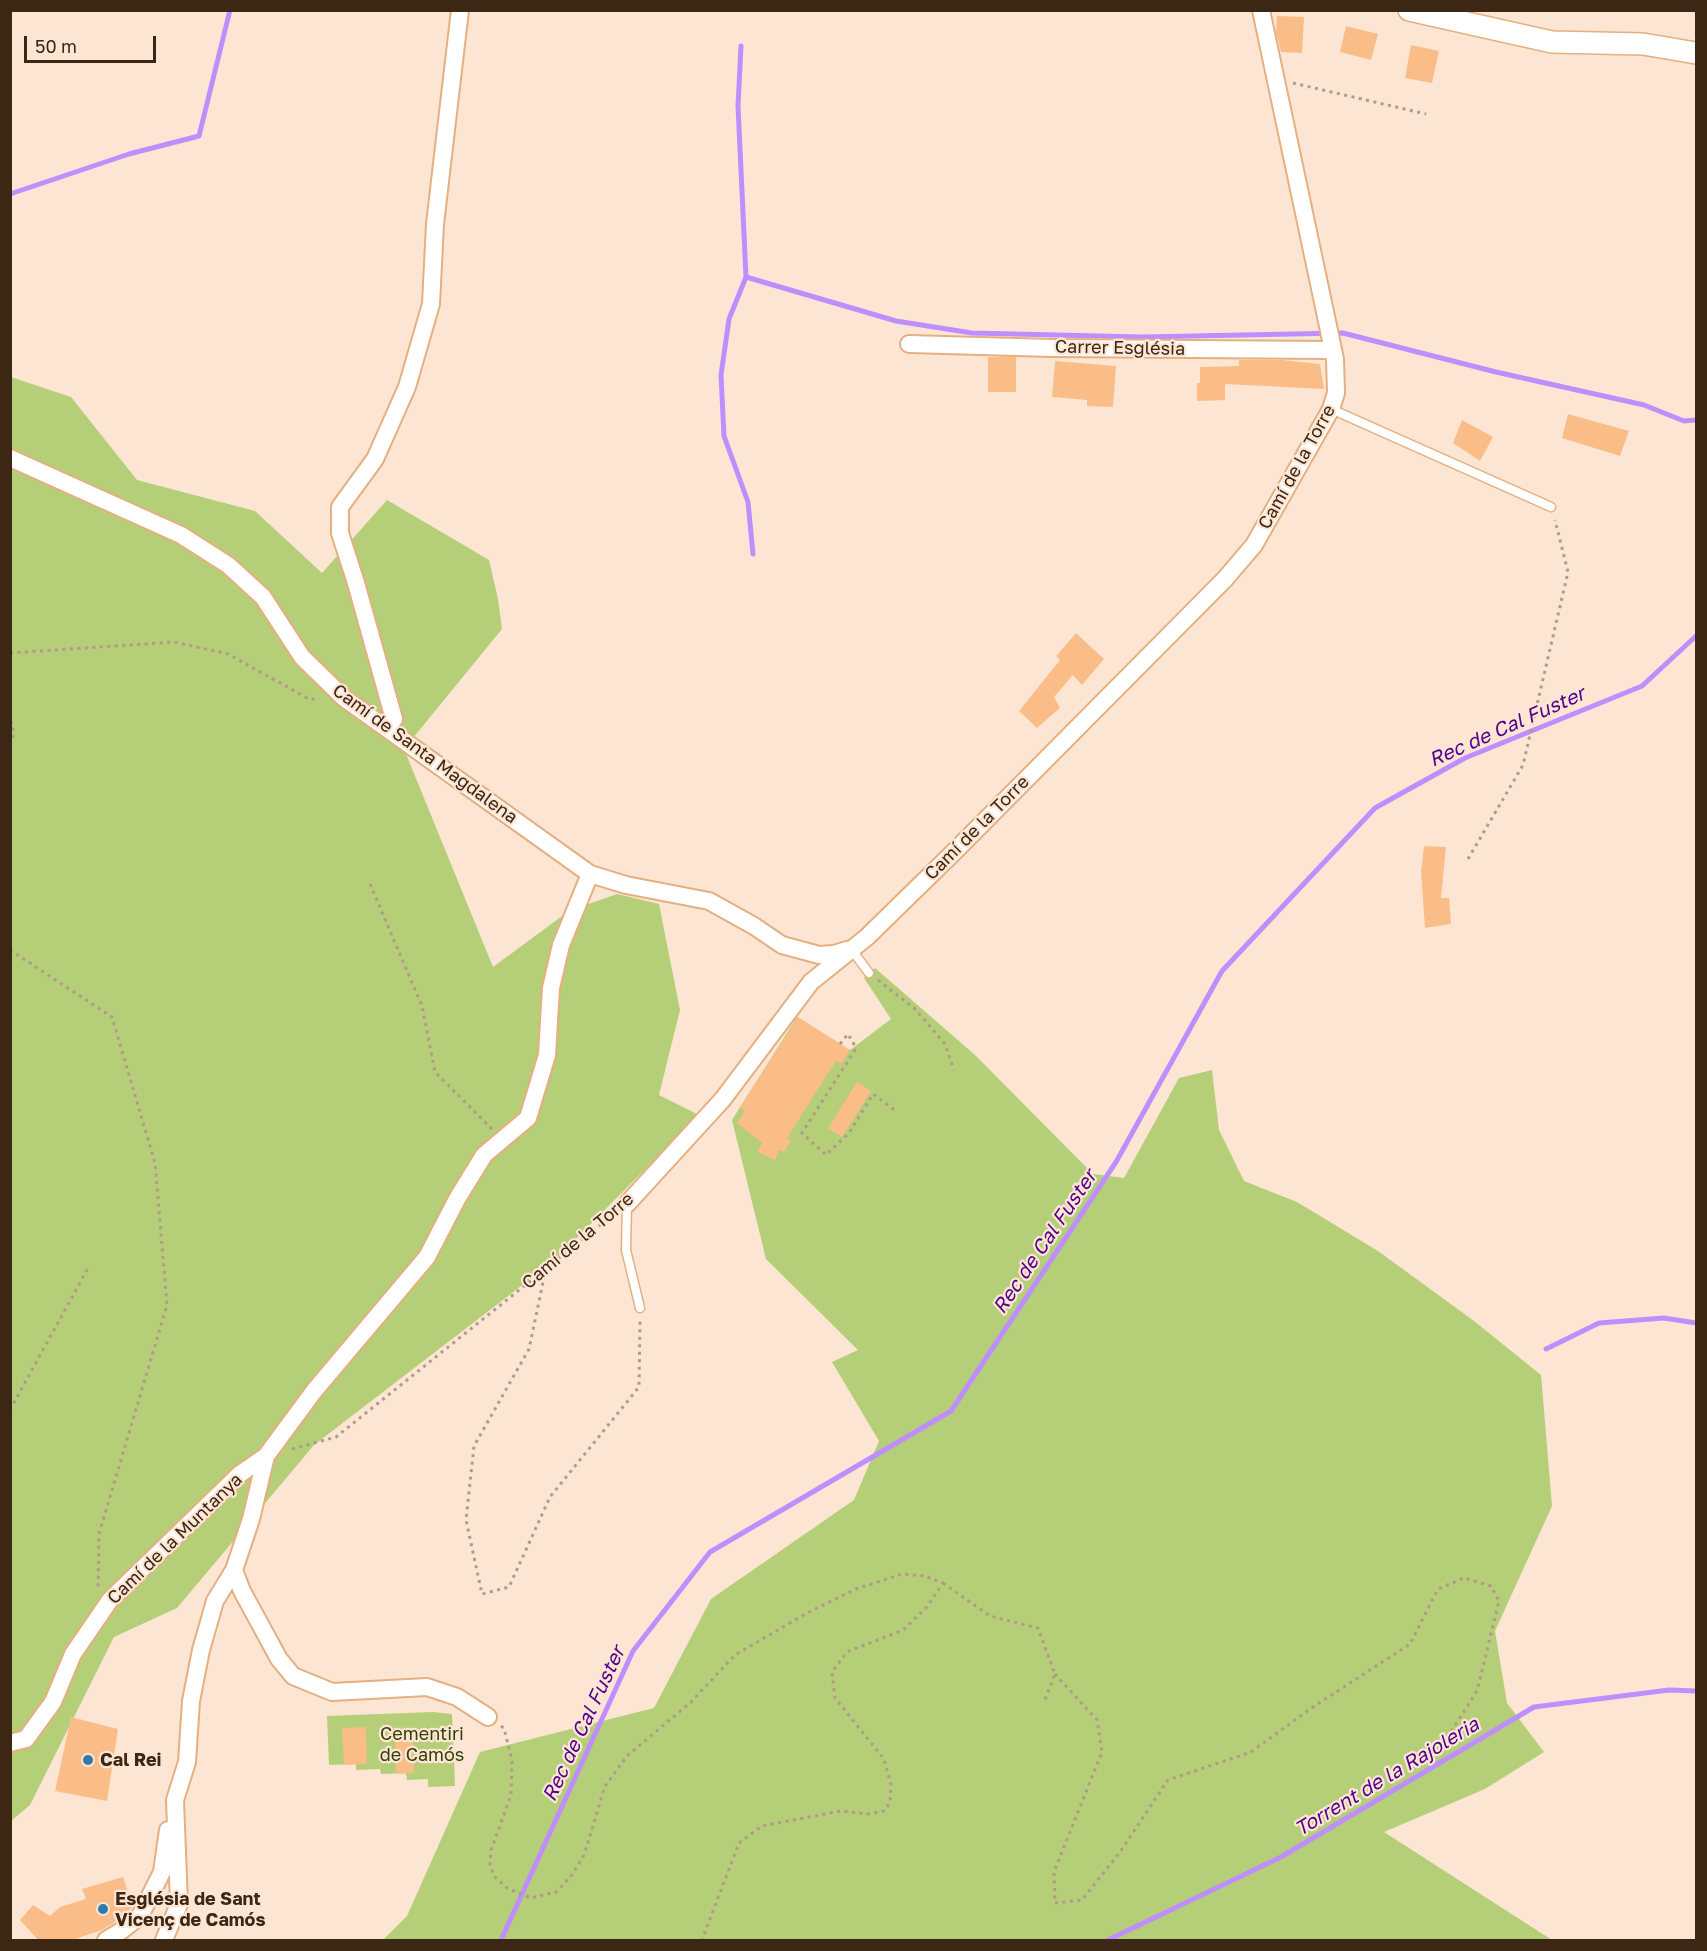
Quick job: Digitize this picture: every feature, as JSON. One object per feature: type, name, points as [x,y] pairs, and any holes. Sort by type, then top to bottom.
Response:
[{"type":"street","points":[[387,728],[394,719],[340,533],[340,507],[375,459],[407,387],[431,304],[435,224],[460,10]]},
{"type":"street","name":"Camí de la Torre","points":[[627,1204],[723,1099],[811,982],[867,937],[1225,579],[1254,545],[1331,409],[1336,393],[1335,359],[1331,350],[1261,10]]},
{"type":"street","points":[[1409,10],[1552,42],[1643,44],[1696,53]]},
{"type":"street","name":"Carrer Església","points":[[909,344],[1052,348],[1331,350]]},
{"type":"street","name":"Camí de Santa Magdalena","points":[[10,458],[181,535],[228,565],[263,597],[302,657],[344,698],[590,874],[626,885],[709,902],[754,926],[782,945],[819,955],[834,954],[850,949]]},
{"type":"street","points":[[106,1941],[140,1916],[162,1872],[169,1821],[188,1762],[191,1701],[201,1650],[215,1601],[234,1570],[251,1519],[266,1456],[314,1391],[427,1257],[457,1199],[484,1155],[528,1118],[547,1055],[551,988],[561,945],[590,874]]},
{"type":"street","name":"Camí de la Muntanya","points":[[10,1743],[26,1739],[53,1702],[73,1654],[110,1600],[240,1474],[266,1456]]},
{"type":"street","points":[[234,1570],[242,1591],[279,1659],[293,1676],[332,1692],[427,1688],[457,1697],[488,1717]]},
{"type":"street","points":[[164,1941],[179,1904],[175,1800]]},
{"type":"lane","points":[[1331,409],[1551,507]]},
{"type":"lane","points":[[850,949],[868,973]]},
{"type":"lane","points":[[627,1204],[626,1250],[640,1308]]},
{"type":"path","points":[[1275,79],[1426,114]]},
{"type":"path","points":[[1468,859],[1523,765],[1568,572],[1551,507]]},
{"type":"path","points":[[10,653],[174,642],[228,654],[309,699],[344,698]]},
{"type":"path","points":[[10,723],[13,723],[13,739],[10,740]]},
{"type":"path","points":[[370,884],[422,1005],[435,1072],[502,1140]]},
{"type":"path","points":[[10,950],[112,1017],[155,1163],[167,1305],[99,1534],[98,1618]]},
{"type":"path","points":[[868,973],[915,1009],[945,1044],[954,1070]]},
{"type":"path","points":[[840,1044],[848,1034],[855,1050],[802,1133],[826,1155],[849,1133],[873,1094],[896,1111]]},
{"type":"path","name":"Camí de la Torre","points":[[266,1456],[336,1437],[627,1204]]},
{"type":"path","points":[[10,1410],[88,1268]]},
{"type":"path","points":[[546,1268],[529,1349],[474,1446],[466,1520],[482,1594],[509,1587],[550,1497],[639,1387],[640,1308]]},
{"type":"path","points":[[488,1717],[504,1728],[512,1761],[511,1795],[491,1850],[490,1864],[494,1876],[507,1888],[531,1898],[556,1892],[572,1875],[584,1855],[605,1786],[628,1755],[691,1702],[735,1655],[807,1613],[856,1589],[902,1574],[925,1576],[943,1583],[990,1616],[1038,1628],[1054,1674],[1097,1720],[1102,1752],[1054,1872],[1055,1903],[1082,1900],[1120,1852],[1168,1780],[1251,1752],[1310,1709],[1410,1644],[1438,1589],[1464,1578],[1491,1586],[1499,1601],[1477,1691],[1436,1755]]},
{"type":"path","points":[[702,1941],[739,1844],[762,1826],[841,1811],[867,1814],[884,1811],[890,1803],[891,1785],[884,1759],[835,1698],[832,1672],[847,1652],[903,1630],[927,1607],[943,1583]]},
{"type":"path","points":[[1044,1702],[1054,1674]]},
{"type":"green space","points":[[11,377],[71,397],[137,480],[255,511],[322,573],[387,500],[489,560],[502,629],[404,749],[493,967],[569,911],[617,894],[659,904],[680,1010],[659,1095],[699,1115],[555,1260],[314,1445],[177,1608],[114,1637],[30,1805],[11,1821]]},
{"type":"green space","points":[[875,968],[975,1055],[1093,1174],[1124,1178],[1179,1078],[1212,1070],[1219,1130],[1244,1181],[1297,1202],[1378,1251],[1474,1321],[1541,1375],[1552,1506],[1495,1631],[1507,1703],[1544,1752],[1485,1789],[1384,1832],[1552,1940],[383,1940],[407,1916],[480,1752],[654,1708],[711,1599],[854,1500],[879,1441],[832,1362],[858,1350],[766,1259],[732,1120],[797,1017],[850,1050],[891,1019],[864,978]]},
{"type":"green space","name":"Cementiri de Camós","points":[[433,1712],[452,1714],[455,1786],[428,1787],[428,1779],[407,1780],[406,1773],[381,1774],[380,1769],[356,1770],[356,1764],[329,1765],[327,1716]]},
{"type":"building","points":[[1277,16],[1304,17],[1302,53],[1281,52],[1276,32]]},
{"type":"building","points":[[1346,26],[1378,34],[1371,60],[1340,52]]},
{"type":"building","points":[[1411,45],[1439,51],[1432,83],[1405,78]]},
{"type":"building","points":[[988,357],[1016,357],[1016,392],[988,392]]},
{"type":"building","points":[[1239,360],[1282,360],[1320,364],[1324,389],[1225,384],[1225,400],[1197,401],[1200,367],[1239,366]]},
{"type":"building","points":[[1055,361],[1116,366],[1113,407],[1087,406],[1087,400],[1052,397]]},
{"type":"building","points":[[1568,414],[1629,431],[1620,456],[1562,438]]},
{"type":"building","points":[[1462,420],[1493,437],[1480,461],[1453,443]]},
{"type":"building","points":[[1076,633],[1104,659],[1082,685],[1073,675],[1054,697],[1060,708],[1037,728],[1019,711],[1060,660],[1056,656]]},
{"type":"building","points":[[1424,846],[1446,847],[1441,898],[1449,898],[1451,924],[1425,928],[1421,872]]},
{"type":"building","points":[[798,1017],[850,1050],[841,1064],[836,1061],[787,1138],[791,1141],[784,1152],[779,1150],[775,1160],[758,1152],[762,1143],[737,1123],[745,1111],[740,1107]]},
{"type":"building","points":[[857,1082],[871,1091],[842,1137],[828,1128]]},
{"type":"building","name":"Cal Rei","points":[[71,1717],[118,1729],[107,1801],[55,1791]]},
{"type":"building","points":[[366,1727],[367,1764],[344,1765],[342,1728]]},
{"type":"building","points":[[395,1739],[413,1739],[414,1773],[396,1774]]},
{"type":"building","points":[[123,1877],[133,1907],[102,1930],[69,1941],[39,1941],[20,1920],[33,1905],[50,1916],[60,1907],[86,1899],[82,1889]]},
{"type":"waterway","points":[[10,194],[129,154],[199,136],[230,10]]},
{"type":"waterway","points":[[741,46],[738,106],[746,277],[729,319],[721,375],[724,436],[748,502],[753,554]]},
{"type":"waterway","points":[[746,277],[896,321],[972,333],[1142,337],[1343,333],[1496,372],[1644,405],[1684,421],[1696,420]]},
{"type":"waterway","name":"Rec de Cal Fuster","points":[[501,1940],[633,1651],[710,1552],[951,1411],[1116,1162],[1222,971],[1375,808],[1465,758],[1642,686],[1696,636]]},
{"type":"waterway","points":[[1546,1349],[1599,1323],[1664,1318],[1696,1323]]},
{"type":"waterway","name":"Torrent de la Rajoleria","points":[[1108,1940],[1281,1857],[1534,1707],[1669,1690],[1696,1691]]},
{"type":"place","name":"Cal Rei","points":[[88,1760]]},
{"type":"place","name":"Església de Sant Vicenç de Camós","points":[[103,1909]]}]
